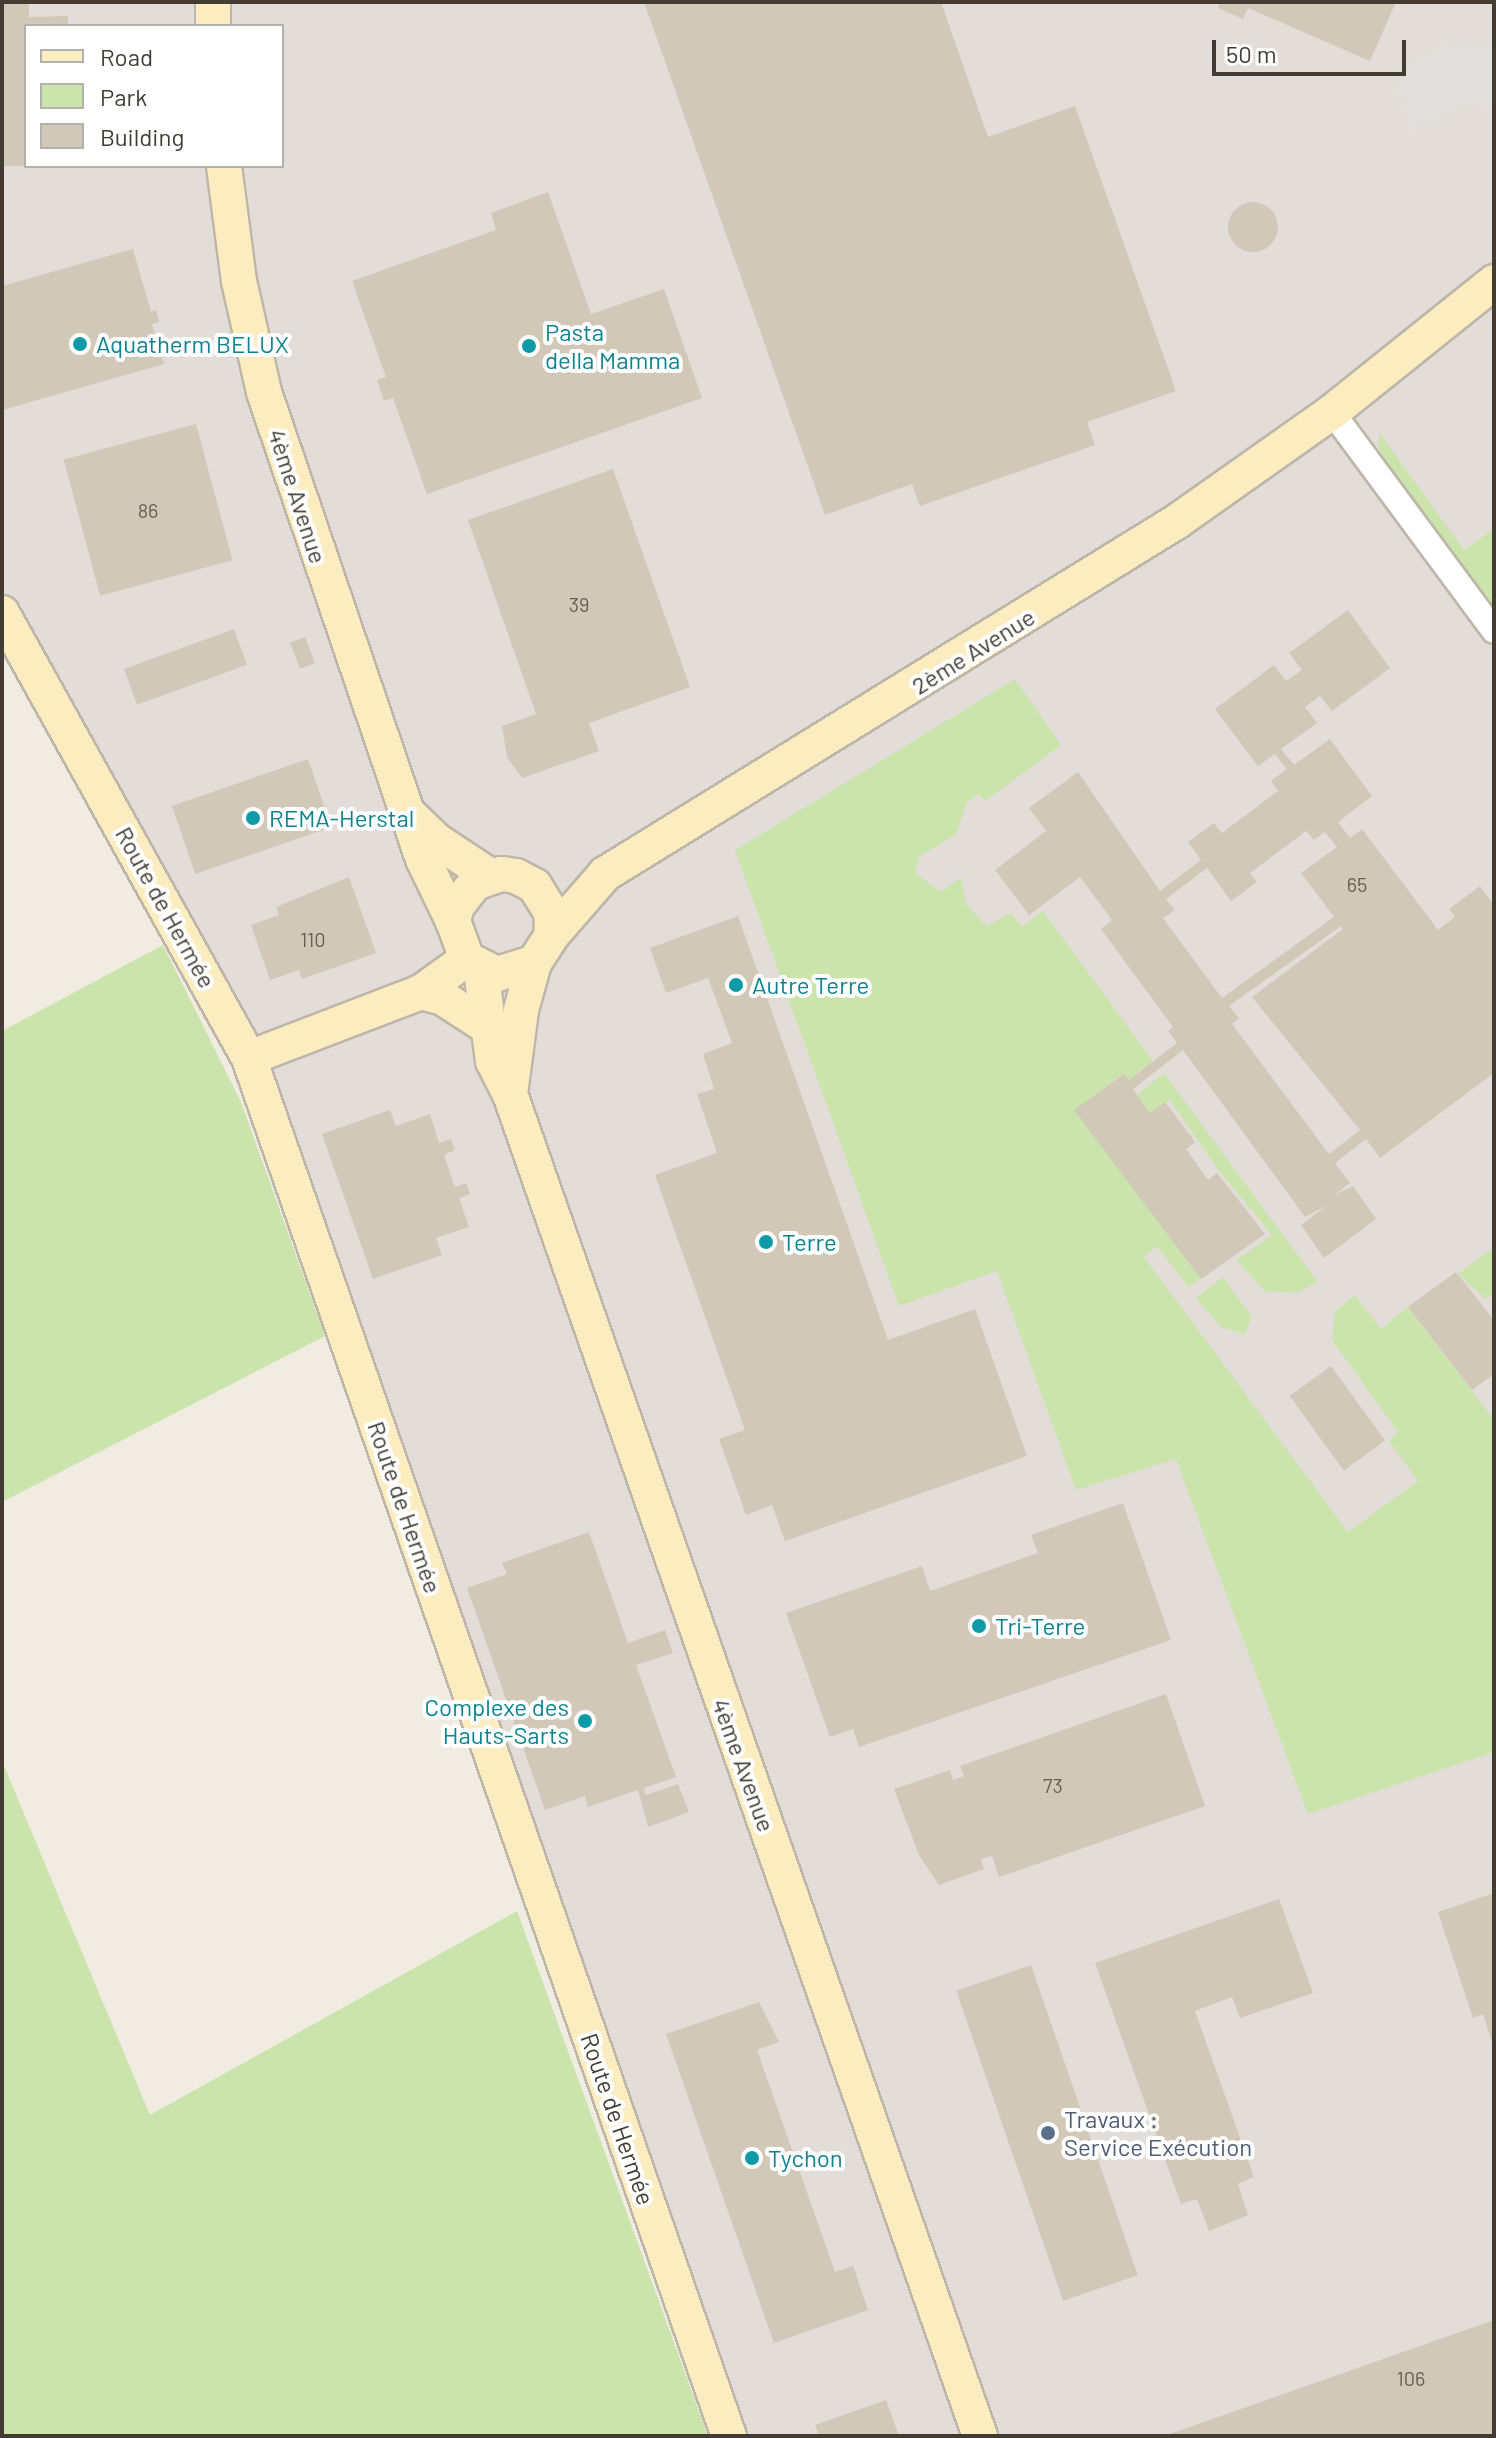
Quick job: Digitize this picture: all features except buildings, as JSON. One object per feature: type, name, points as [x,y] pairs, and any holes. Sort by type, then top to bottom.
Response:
[{"type":"street","points":[[213,2],[213,24]]},
{"type":"street","name":"4ème Avenue","points":[[224,168],[239,281],[264,392],[411,816],[423,859],[474,964],[493,1061],[510,1094],[980,2436]]},
{"type":"street","name":"2ème Avenue","points":[[543,949],[605,874],[1010,628],[1176,522],[1332,412],[1494,282]]},
{"type":"street","points":[[1332,412],[1494,631]]},
{"type":"street","name":"Route de Hermée","points":[[2,613],[249,1058],[729,2436]]},
{"type":"street","name":"4ème Avenue","points":[[411,816],[437,841],[490,876],[528,881],[543,894],[551,912],[543,949],[521,1010],[510,1094]]},
{"type":"street","name":"2ème Avenue","points":[[528,881],[605,874]]},
{"type":"street","points":[[453,921],[465,892],[490,876]]},
{"type":"street","points":[[249,1058],[421,992],[474,964],[514,973],[543,949]]},
{"type":"street","points":[[421,992],[443,998],[486,1026]]},
{"type":"shaded area","points":[[2,2],[1494,2],[1494,2436],[746,2436],[271,1102],[2,605]]},
{"type":"shaded area","points":[[1482,42],[1494,45],[1494,107],[1471,102],[1409,131],[1408,109],[1394,80],[1397,68],[1442,47]]},
{"type":"green space","points":[[1379,432],[1464,550],[1494,529],[1494,608],[1393,472],[1379,450]]},
{"type":"green space","points":[[1015,679],[1061,745],[985,801],[979,794],[967,802],[956,834],[919,857],[915,873],[941,892],[961,877],[966,904],[986,926],[1011,913],[1022,927],[1043,911],[1153,1061],[1129,1080],[1124,1074],[1075,1110],[1201,1279],[1188,1287],[1157,1246],[1144,1257],[1348,1532],[1418,1481],[1389,1441],[1398,1432],[1332,1340],[1335,1311],[1355,1295],[1381,1329],[1408,1307],[1494,1420],[1494,1752],[1308,1814],[1176,1459],[1076,1490],[997,1271],[899,1306],[735,850]]},
{"type":"green space","points":[[163,945],[241,1102],[325,1336],[2,1502],[2,1031]]},
{"type":"green space","points":[[1164,1073],[1317,1281],[1312,1285],[1296,1293],[1265,1291],[1236,1260],[1272,1235],[1216,1167],[1170,1100],[1150,1113],[1137,1095]]},
{"type":"green space","points":[[1494,1247],[1494,1293],[1486,1299],[1458,1274]]},
{"type":"green space","points":[[1223,1277],[1252,1317],[1245,1334],[1221,1327],[1196,1298]]},
{"type":"green space","points":[[2,1761],[150,2115],[517,1911],[708,2436],[2,2436]]},
{"type":"place","name":"Aquatherm BELUX","points":[[80,344]]},
{"type":"place","name":"Pasta della Mamma","points":[[529,346]]},
{"type":"place","name":"REMA-Herstal","points":[[253,818]]},
{"type":"place","name":"Autre Terre","points":[[736,985]]},
{"type":"place","name":"Terre","points":[[766,1242]]},
{"type":"place","name":"Tri-Terre","points":[[979,1626]]},
{"type":"place","name":"Complexe des Hauts-Sarts","points":[[585,1721]]},
{"type":"place","name":"Travaux : Service Exécution","points":[[1048,2133]]},
{"type":"place","name":"Tychon","points":[[752,2158]]}]
